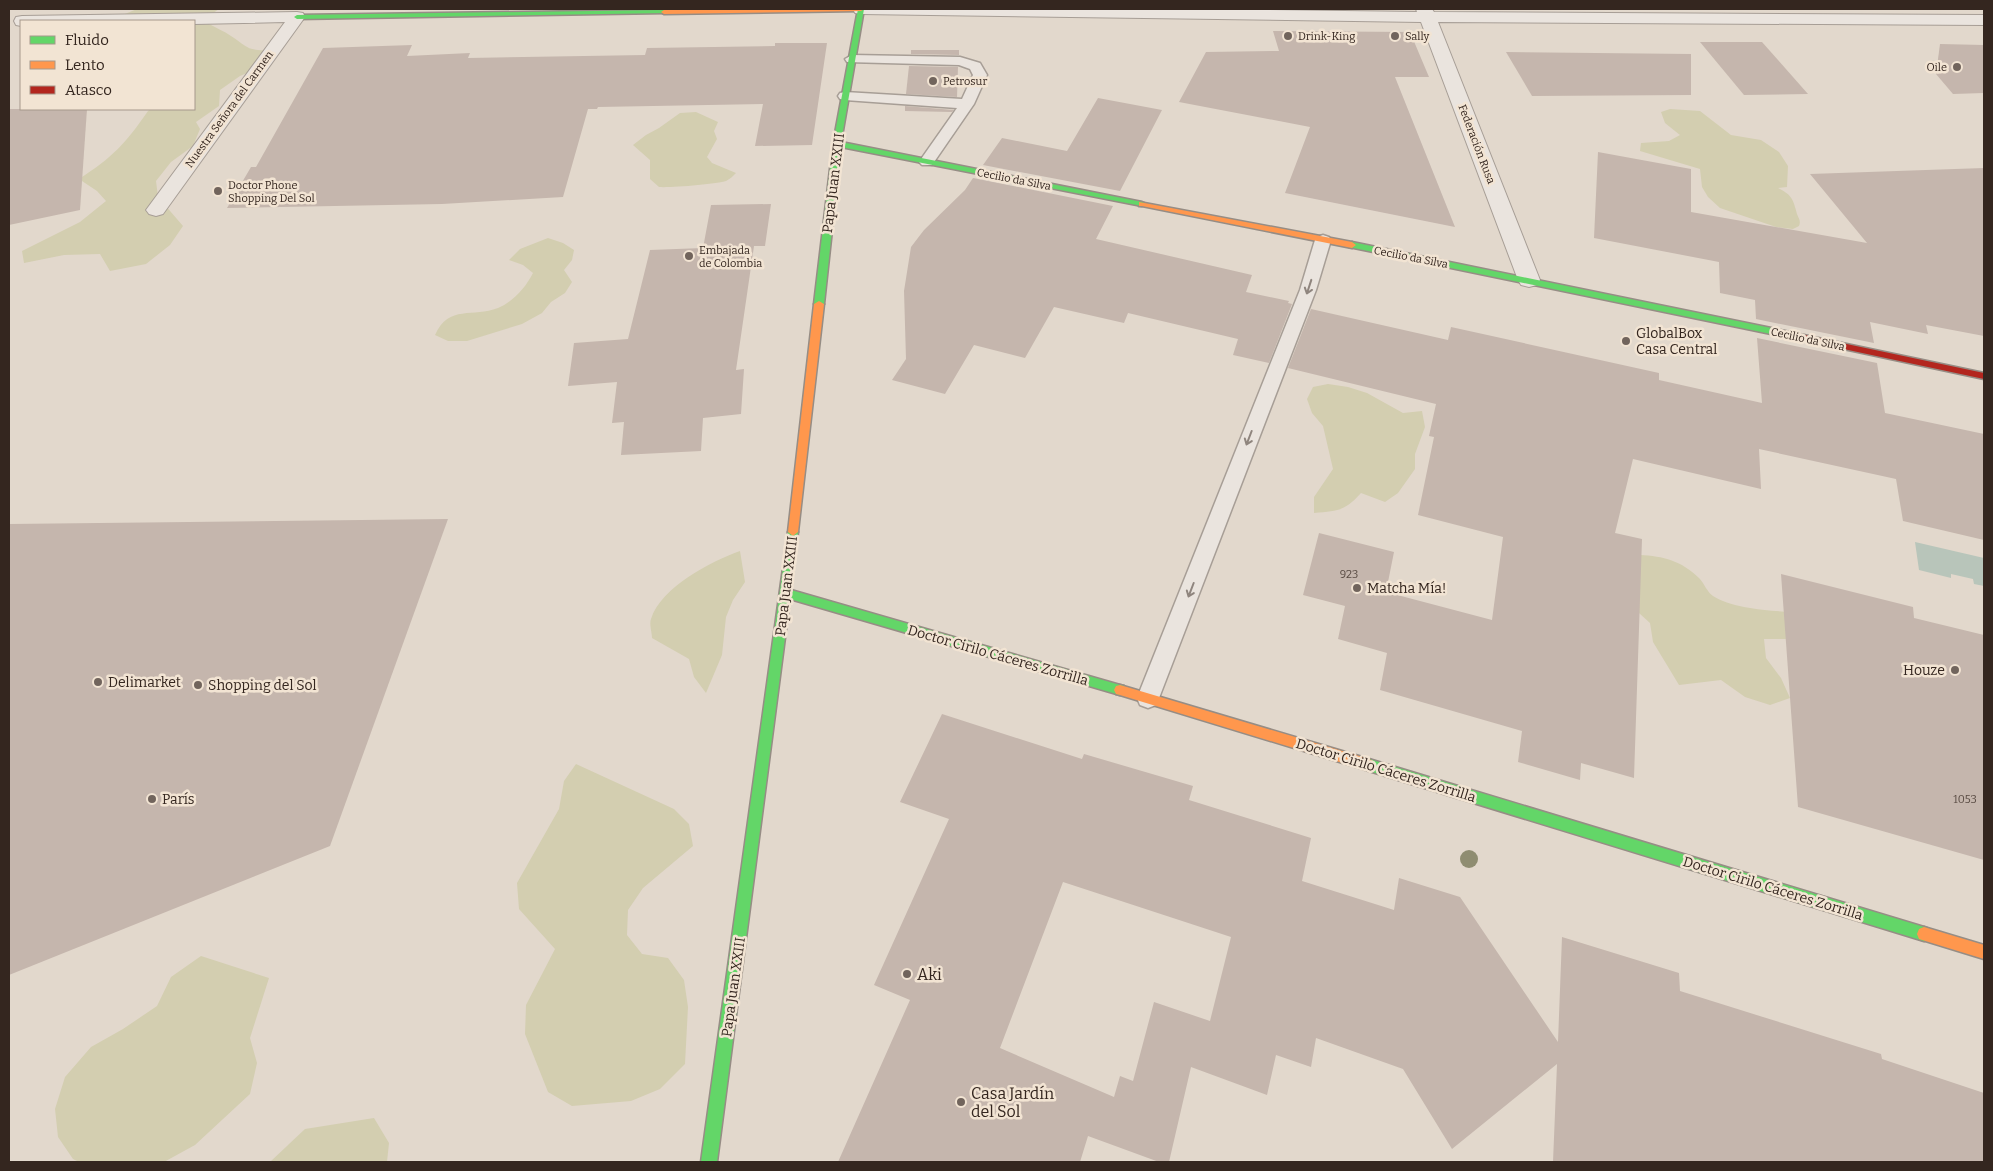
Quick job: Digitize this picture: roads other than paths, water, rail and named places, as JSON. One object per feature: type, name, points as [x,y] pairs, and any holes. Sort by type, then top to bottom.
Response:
[{"type":"street","points":[[56,20],[300,13],[861,9],[1426,13],[1984,20]]},
{"type":"street","name":"Papa Juan XXIII","points":[[709,1162],[786,593],[837,144],[861,9]]},
{"type":"street","name":"Nuestra Señora del Carmen","points":[[156,210],[300,13]]},
{"type":"street","name":"Federación Rusa","points":[[1426,13],[1529,280]]},
{"type":"street","name":"Cecilio da Silva","points":[[837,144],[1529,280],[1984,376]]},
{"type":"street","name":"Doctor Cirilo Cáceres Zorrilla","points":[[786,593],[1148,698],[1984,952]]},
{"type":"lane","points":[[852,59],[960,61],[975,66],[980,75],[966,104],[927,162]]},
{"type":"lane","points":[[846,96],[966,104]]},
{"type":"lane","points":[[1148,698],[1308,290],[1323,240]]},
{"type":"place","name":"Drink-King","points":[[1288,36]]},
{"type":"place","name":"Sally","points":[[1395,36]]},
{"type":"place","name":"Oile","points":[[1957,67]]},
{"type":"place","name":"Petrosur","points":[[933,81]]},
{"type":"place","name":"Doctor Phone Shopping Del Sol","points":[[218,191]]},
{"type":"place","name":"Embajada de Colombia","points":[[689,256]]},
{"type":"place","name":"GlobalBox Casa Central","points":[[1626,341]]},
{"type":"place","name":"Matcha Mía!","points":[[1357,588]]},
{"type":"place","name":"Houze","points":[[1955,670]]},
{"type":"place","name":"Delimarket","points":[[98,682]]},
{"type":"place","name":"Shopping del Sol","points":[[198,685]]},
{"type":"place","name":"París","points":[[152,799]]},
{"type":"place","name":"Aki","points":[[907,974]]},
{"type":"place","name":"Casa Jardín del Sol","points":[[961,1102]]}]
